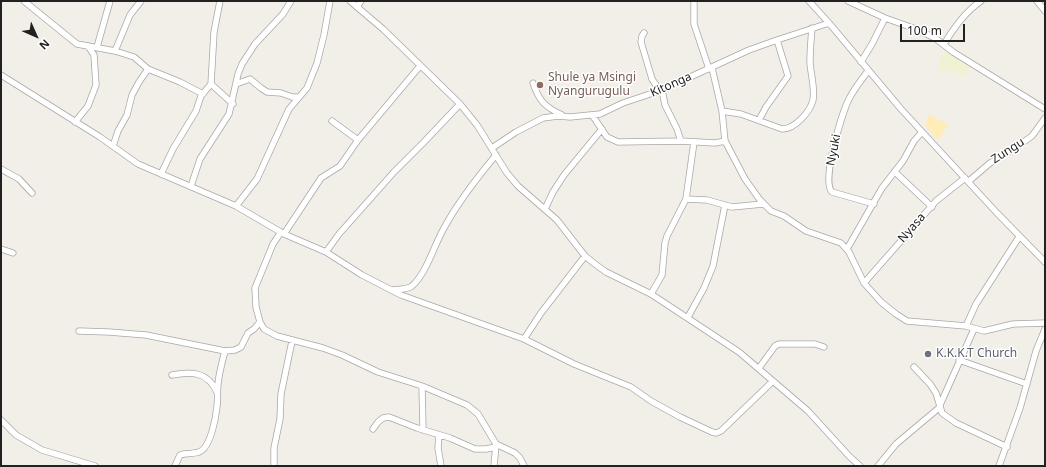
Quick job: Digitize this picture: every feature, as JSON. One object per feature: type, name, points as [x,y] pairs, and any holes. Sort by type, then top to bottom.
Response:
[{"type":"street","points":[[24,1],[77,44],[115,51],[137,59],[148,69],[180,82],[202,94]]},
{"type":"street","points":[[97,47],[110,1]]},
{"type":"street","points":[[115,51],[130,15],[141,1]]},
{"type":"street","points":[[161,174],[173,149],[196,112],[202,94],[211,84],[214,32],[220,1]]},
{"type":"street","points":[[191,186],[200,159],[230,114],[240,69],[253,48],[283,14],[291,1]]},
{"type":"street","points":[[236,206],[257,179],[285,116],[306,88],[317,63],[330,1]]},
{"type":"street","points":[[350,1],[383,29],[460,104],[477,125],[507,173],[518,186],[562,226],[585,256],[606,272],[651,294],[728,343],[759,368],[808,412],[860,466]]},
{"type":"street","points":[[357,7],[361,1]]},
{"type":"street","points":[[694,1],[694,24],[710,69],[722,112],[725,141],[745,179],[763,204],[771,211],[784,216],[806,231],[841,243],[847,249],[864,283],[881,302],[907,321],[966,326],[984,331],[1013,324],[1045,323]]},
{"type":"street","points":[[809,1],[922,132],[1019,237],[1045,262]]},
{"type":"street","points":[[848,1],[935,38],[953,52],[1045,109]]},
{"type":"street","points":[[944,44],[955,27],[968,12],[981,1]]},
{"type":"street","points":[[1040,2],[1045,11]]},
{"type":"street","points":[[861,62],[885,18]]},
{"type":"street","name":"Kitonga","points":[[492,148],[530,124],[552,116],[570,117],[600,114],[623,103],[661,91],[749,50],[829,23]]},
{"type":"street","points":[[722,112],[742,114],[780,128],[788,128],[800,119],[811,105],[813,95],[810,57],[812,28]]},
{"type":"street","points":[[644,33],[641,42],[652,79],[661,91],[665,105],[677,129],[681,141]]},
{"type":"street","points":[[759,120],[766,107],[788,76],[776,40]]},
{"type":"street","points":[[75,122],[88,106],[96,85],[94,55],[88,46]]},
{"type":"street","points":[[420,66],[358,140],[340,166],[321,178],[273,244],[255,288],[255,300],[260,322],[267,331],[292,341],[323,348],[342,355],[378,372],[422,386],[467,405],[475,410],[496,446],[494,466]]},
{"type":"street","points":[[113,146],[118,131],[127,115],[132,95],[148,69]]},
{"type":"street","name":"Nyuki","points":[[868,71],[852,92],[845,107],[835,140],[829,188],[832,192],[874,204]]},
{"type":"street","points":[[1,75],[113,146],[138,164],[236,206],[282,233],[326,252],[362,275],[401,295],[524,339],[574,364],[631,387],[680,417],[716,433],[726,427],[773,381]]},
{"type":"street","points":[[236,84],[250,79],[267,92],[281,93],[292,97],[298,97]]},
{"type":"street","points":[[533,83],[540,100],[554,112],[564,116]]},
{"type":"street","points":[[211,84],[232,104]]},
{"type":"street","points":[[326,252],[394,172],[429,138],[460,104]]},
{"type":"street","points":[[592,115],[607,137],[618,142],[681,141],[715,143],[725,141]]},
{"type":"street","name":"Zungu","points":[[967,180],[1029,138],[1045,118]]},
{"type":"street","points":[[332,121],[358,140]]},
{"type":"street","points":[[545,209],[553,192],[564,175],[602,129]]},
{"type":"street","points":[[847,249],[882,188],[903,161],[914,141],[922,132]]},
{"type":"street","points":[[651,294],[662,275],[667,236],[686,199],[694,142]]},
{"type":"street","points":[[391,290],[410,288],[413,285],[431,256],[442,231],[454,211],[469,188],[496,155]]},
{"type":"street","points":[[1,169],[19,179],[32,193]]},
{"type":"street","points":[[895,172],[932,207]]},
{"type":"street","name":"Nyasa","points":[[864,283],[932,207],[967,180]]},
{"type":"street","points":[[686,199],[707,200],[738,207],[763,204]]},
{"type":"street","points":[[688,317],[704,288],[713,266],[725,205]]},
{"type":"street","points":[[966,326],[976,304],[1019,237]]},
{"type":"street","points":[[1,249],[13,253]]},
{"type":"street","points":[[524,339],[541,313],[585,256]]},
{"type":"street","points":[[79,331],[146,335],[225,351],[235,350],[241,347],[248,333],[260,322]]},
{"type":"street","points":[[878,466],[896,444],[940,406],[974,329]]},
{"type":"street","points":[[999,466],[1007,447],[1036,351],[1045,329]]},
{"type":"street","points":[[274,466],[274,448],[279,431],[280,419],[280,394],[292,341]]},
{"type":"street","points":[[759,368],[775,346],[779,344],[815,344],[824,347]]},
{"type":"street","points":[[175,466],[180,455],[187,453],[194,454],[204,449],[212,431],[218,405],[217,392],[225,351]]},
{"type":"street","points":[[959,360],[1027,384]]},
{"type":"street","points":[[914,367],[930,384],[936,393],[942,413],[956,423],[1007,447]]},
{"type":"street","points":[[172,375],[187,373],[202,376],[211,381],[217,392]]},
{"type":"street","points":[[422,386],[423,430]]},
{"type":"street","points":[[373,429],[383,418],[389,417],[475,449],[486,449],[496,446],[515,453],[520,458],[524,466]]},
{"type":"street","points":[[1,420],[16,435],[42,450],[95,466]]},
{"type":"street","points":[[440,435],[438,448],[441,466]]},
{"type":"green space","points":[[946,48],[971,65],[965,77],[956,73],[938,70],[941,57]]},
{"type":"sand","points":[[929,114],[948,125],[938,140],[925,126]]},
{"type":"place","name":"Shule ya Msingi Nyangurugulu","points":[[540,85]]},
{"type":"place","name":"K.K.K.T Church","points":[[928,354]]}]
